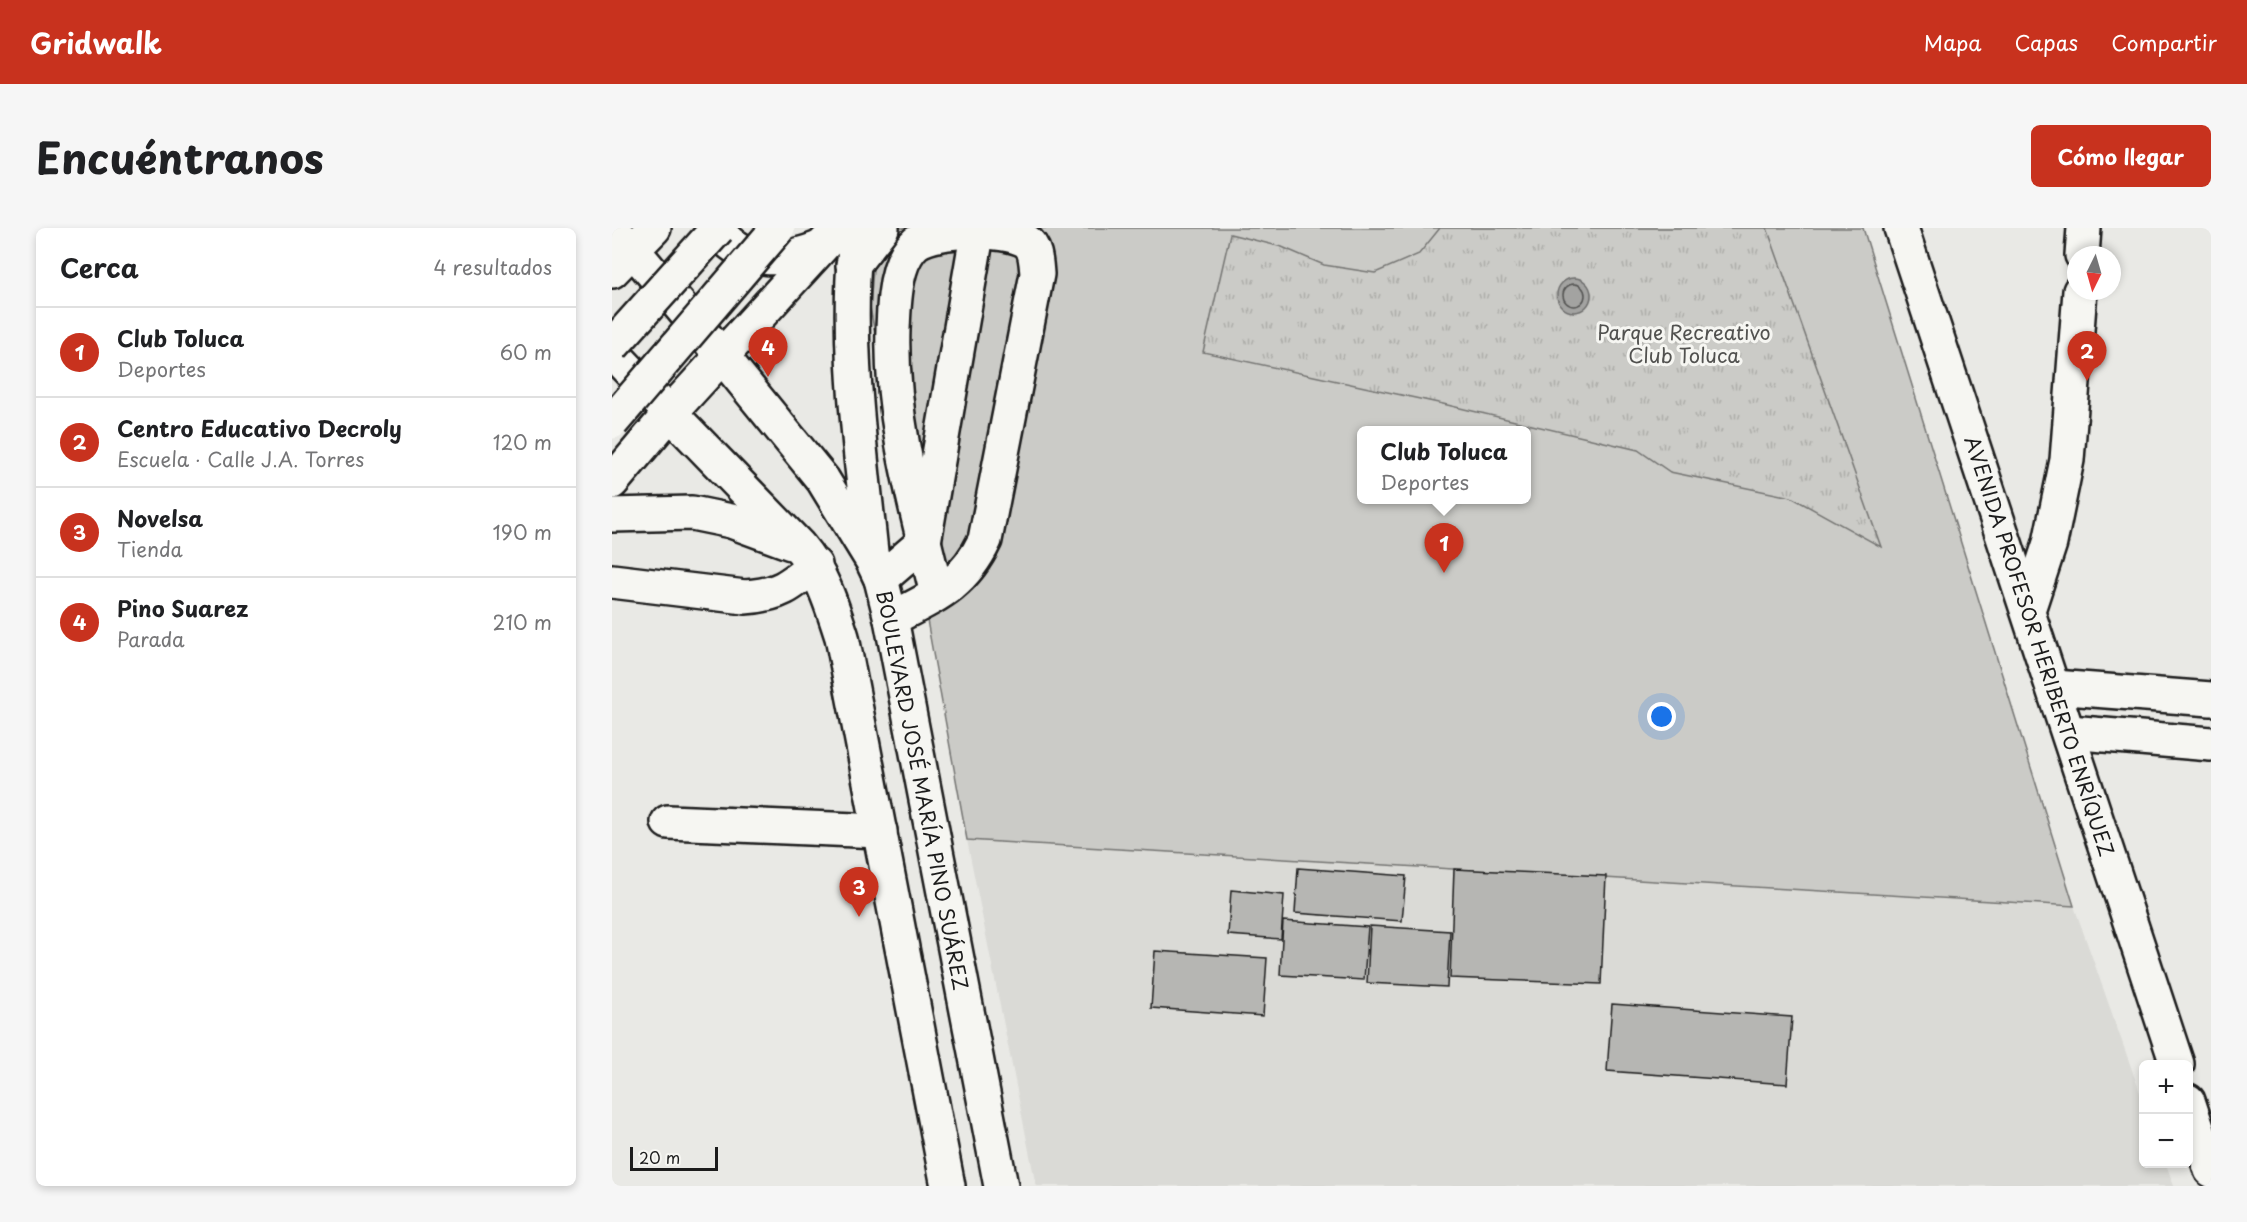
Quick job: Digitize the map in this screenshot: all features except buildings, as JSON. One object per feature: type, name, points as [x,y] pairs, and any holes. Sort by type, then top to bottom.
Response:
[{"type":"main road","points":[[612,346],[717,228],[730,243],[758,257],[787,259],[829,238]]},
{"type":"main road","points":[[612,422],[778,228]]},
{"type":"main road","points":[[857,228],[853,265],[852,358],[876,570],[924,542],[978,229]]},
{"type":"main road","points":[[853,265],[882,228]]},
{"type":"main road","name":"AVENIDA PROFESOR HERIBERTO ENRÍQUEZ","points":[[1901,228],[2175,1060]]},
{"type":"main road","points":[[2083,246],[2084,228]]},
{"type":"main road","points":[[891,619],[937,594],[962,578],[975,561],[985,540],[1037,274],[1035,256],[1028,242],[1011,233],[978,229],[937,233],[916,243],[907,253],[894,294],[892,364],[896,410],[937,594]]},
{"type":"main road","points":[[612,482],[670,413],[829,238]]},
{"type":"main road","name":"BOULEVARD JOSÉ MARÍA PINO SUÁREZ","points":[[628,245],[823,480],[876,570],[891,619],[1001,1186]]},
{"type":"main road","points":[[2028,610],[2050,543],[2067,460],[2079,300]]},
{"type":"main road","points":[[612,352],[807,555],[824,583],[842,636],[948,1186]]},
{"type":"main road","points":[[612,515],[692,513],[731,521],[807,555]]},
{"type":"main road","points":[[612,581],[745,597],[763,596],[780,592],[807,555]]},
{"type":"main road","points":[[2054,687],[2211,699]]},
{"type":"main road","points":[[2069,732],[2211,744]]},
{"type":"main road","points":[[669,822],[880,831]]},
{"type":"main road","points":[[2192,1114],[2211,1170]]},
{"type":"shaded area","points":[[967,840],[2074,906],[2139,1090],[2139,1168],[2167,1168],[2174,1186],[1036,1186]]},
{"type":"green space","points":[[890,228],[1863,228],[2074,906],[967,840],[870,307],[875,245]]},
{"type":"green space","name":"Parque Recreativo Club Toluca","points":[[1440,228],[1767,228],[1881,547],[1791,497],[1670,472],[1638,450],[1443,404],[1203,352],[1230,234],[1282,247],[1324,265],[1375,273],[1419,254]]},
{"type":"water","points":[[1574,278],[1586,283],[1591,295],[1586,307],[1574,312],[1562,307],[1557,295],[1562,283]]},
{"type":"place","name":"Pino Suarez","points":[[768,377]]},
{"type":"place","name":"Centro Educativo Decroly","points":[[2087,381]]},
{"type":"place","name":"Club Toluca","points":[[1444,573]]},
{"type":"place","name":"Novelsa","points":[[859,917]]}]
